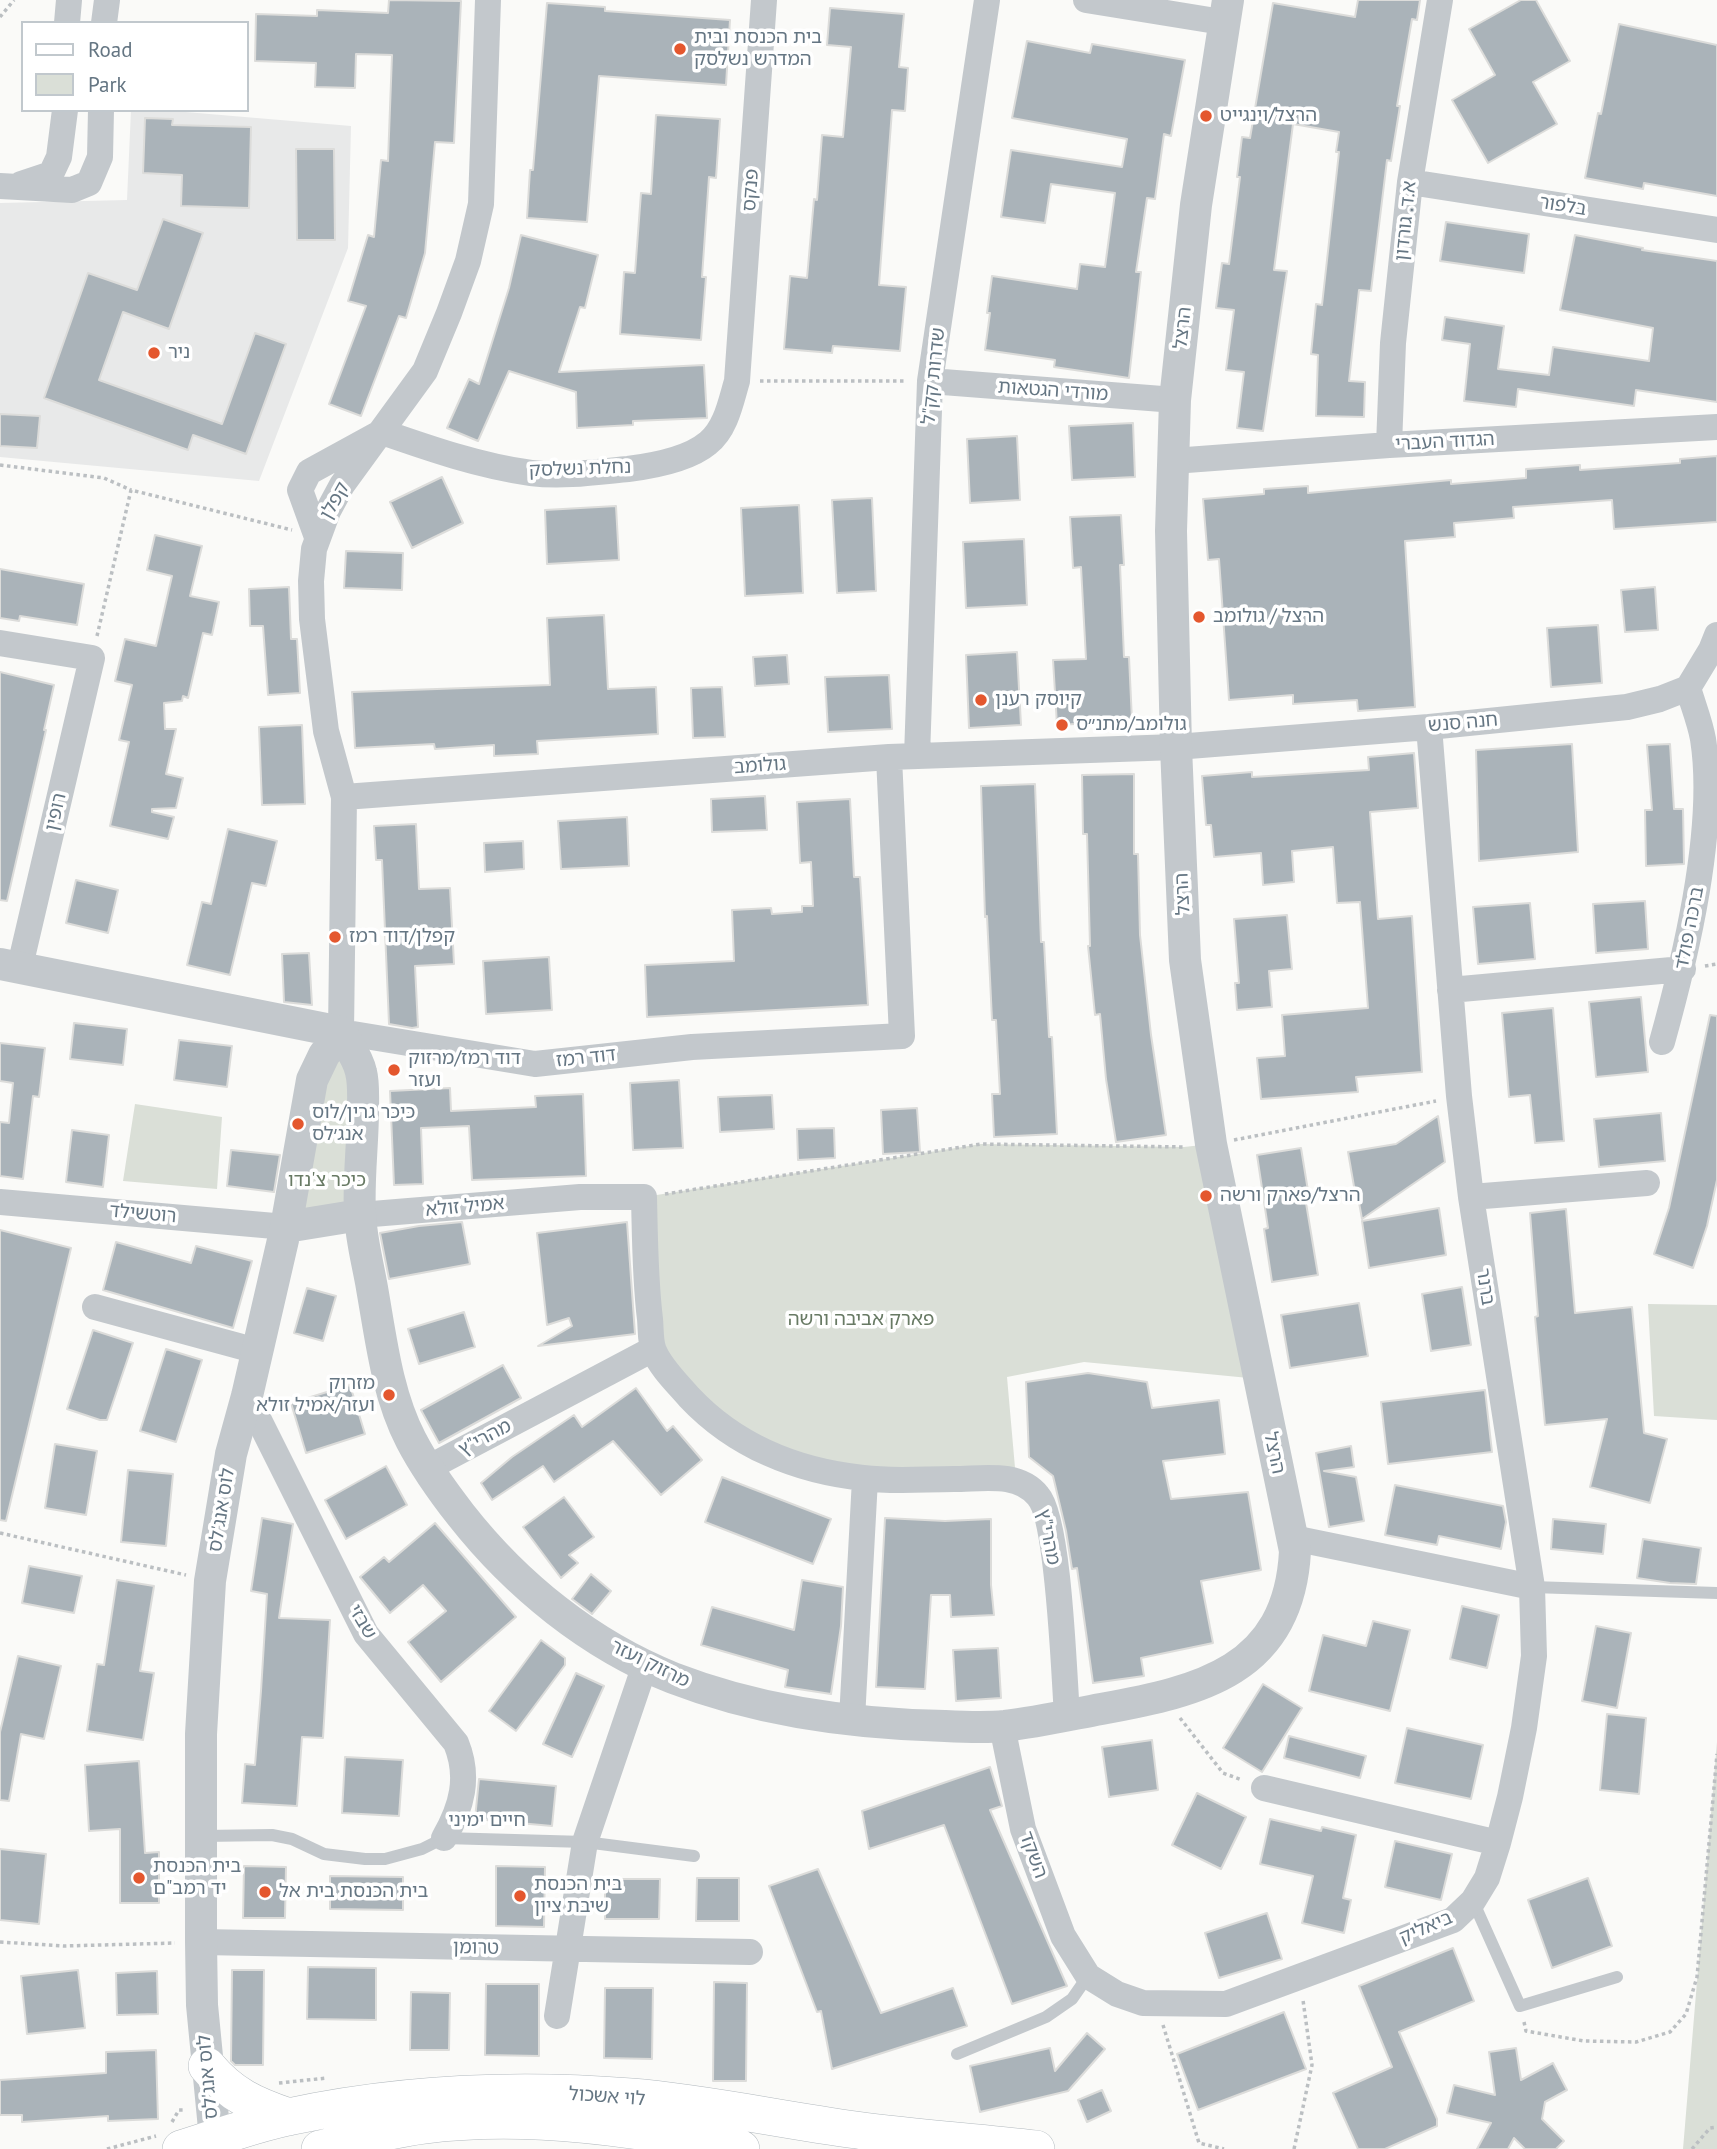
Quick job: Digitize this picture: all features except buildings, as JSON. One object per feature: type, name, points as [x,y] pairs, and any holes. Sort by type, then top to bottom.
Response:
[{"type":"main road","points":[[207,2066],[229,2090],[289,2117]]},
{"type":"main road","name":"לוי אשכול","points":[[201,2146],[289,2117],[389,2100],[490,2094],[568,2094],[632,2097],[973,2147],[1035,2149]]},
{"type":"main road","name":"לוי אשכול","points":[[320,2149],[424,2125],[484,2121],[614,2127],[741,2149]]},
{"type":"street","points":[[67,21],[69,0]]},
{"type":"street","points":[[104,21],[107,0]]},
{"type":"street","name":"קפלן","points":[[341,1032],[344,796],[326,731],[312,620],[312,572],[317,537],[328,510],[342,485],[425,371],[468,261],[481,204],[488,0]]},
{"type":"street","name":"פנקס","points":[[737,381],[764,0]]},
{"type":"street","name":"שדרות קק\"ל","points":[[917,756],[930,382],[987,0]]},
{"type":"street","points":[[1086,0],[1225,11]]},
{"type":"street","name":"א.ד. גורדון","points":[[1389,445],[1392,343],[1410,182],[1440,0]]},
{"type":"street","name":"הרצל","points":[[1225,11],[1196,205],[1175,400],[1172,568],[1185,960],[1211,1144],[1293,1538]]},
{"type":"street","points":[[8,186],[51,174],[59,157],[65,112]]},
{"type":"street","points":[[8,186],[72,190],[89,183],[100,157],[101,112]]},
{"type":"street","name":"בלפור","points":[[1410,182],[1717,230]]},
{"type":"street","name":"נחלת נשלסק","points":[[382,432],[460,459],[533,473],[597,472],[651,466],[680,457],[709,443],[726,417],[737,381]]},
{"type":"street","name":"מורדי הגטאות","points":[[930,382],[1175,400]]},
{"type":"street","name":"הגדוד העברי","points":[[1173,461],[1717,426]]},
{"type":"street","points":[[1688,688],[1717,635]]},
{"type":"street","points":[[0,643],[92,658]]},
{"type":"street","name":"רופין","points":[[10,965],[92,658]]},
{"type":"street","name":"חנה סנש","points":[[1176,747],[1429,727],[1627,707],[1660,699],[1688,688]]},
{"type":"street","name":"ברכה פולד","points":[[1662,1042],[1683,969],[1705,838],[1708,791],[1703,740],[1688,688]]},
{"type":"street","name":"ברנר","points":[[1429,727],[1459,1096],[1471,1196],[1532,1587],[1534,1656],[1524,1728],[1499,1843]]},
{"type":"street","name":"גולומב","points":[[344,796],[889,757],[1176,747]]},
{"type":"street","name":"דוד רמז","points":[[10,965],[341,1032],[535,1064],[692,1047],[902,1036],[889,757]]},
{"type":"street","points":[[1450,990],[1683,969]]},
{"type":"street","name":"מרזוק ועזר","points":[[341,1032],[362,1073],[360,1215],[391,1388],[410,1438],[428,1468],[490,1552],[532,1590],[596,1637],[645,1665],[719,1694],[777,1708],[925,1726],[1002,1726],[1167,1697],[1225,1675],[1263,1643],[1278,1619],[1287,1597],[1294,1567],[1293,1538]]},
{"type":"street","name":"לוס אנג'לס","points":[[201,2146],[207,2066],[202,2005],[201,1734],[210,1581],[231,1454],[286,1227],[312,1080],[324,1055],[341,1032]]},
{"type":"street","points":[[1471,1196],[1647,1184]]},
{"type":"street","name":"אמיל זולא","points":[[286,1227],[360,1215],[580,1197],[644,1197]]},
{"type":"street","name":"מהרי\"ץ","points":[[644,1197],[647,1294],[653,1349],[666,1371],[703,1411],[724,1429],[755,1448],[824,1472],[865,1479],[1016,1479],[1038,1494],[1045,1506],[1052,1538],[1067,1716]]},
{"type":"street","name":"רוטשילד","points":[[0,1202],[286,1227]]},
{"type":"street","points":[[94,1307],[257,1351]]},
{"type":"street","name":"מהרי\"ץ","points":[[428,1468],[653,1349]]},
{"type":"street","name":"שבזי","points":[[247,1396],[366,1634],[456,1744],[464,1762],[463,1781],[454,1821],[444,1838]]},
{"type":"street","points":[[852,1719],[865,1479]]},
{"type":"street","points":[[1293,1538],[1532,1587]]},
{"type":"street","points":[[557,2016],[585,1842],[645,1665]]},
{"type":"street","name":"השקד","points":[[1002,1726],[1023,1829],[1063,1936],[1088,1976]]},
{"type":"street","points":[[1264,1788],[1499,1843]]},
{"type":"street","name":"ביאליק","points":[[1088,1976],[1117,1994],[1143,2003],[1226,2004],[1453,1920],[1473,1901],[1487,1878],[1499,1843]]},
{"type":"street","name":"טרומן","points":[[201,1942],[750,1952]]},
{"type":"street","name":"לוס אנג'לס","points":[[201,2146],[196,2066],[202,2005]]},
{"type":"lane","points":[[1532,1587],[1717,1593]]},
{"type":"lane","name":"חיים ימיני","points":[[202,1836],[272,1835],[292,1839],[324,1854],[365,1859],[385,1858],[422,1849],[444,1838],[585,1842],[694,1856]]},
{"type":"lane","points":[[1473,1901],[1520,2006],[1617,1977]]},
{"type":"lane","points":[[957,2054],[1046,2017],[1072,1999],[1088,1976]]},
{"type":"path","points":[[0,17],[15,0]]},
{"type":"path","points":[[737,381],[930,382]]},
{"type":"path","points":[[0,465],[104,478],[131,490],[317,537]]},
{"type":"path","points":[[92,658],[131,490]]},
{"type":"path","points":[[644,1197],[981,1144],[1184,1147],[1211,1144],[1459,1096]]},
{"type":"path","points":[[0,1533],[210,1581]]},
{"type":"path","points":[[1167,1697],[1185,1727],[1223,1773],[1264,1788]]},
{"type":"path","points":[[1520,2006],[1526,2031],[1584,2040],[1636,2042],[1670,2032],[1686,2014],[1696,1977],[1717,1754]]},
{"type":"path","points":[[0,1942],[64,1946],[201,1942]]},
{"type":"path","points":[[1294,2149],[1312,2065],[1300,1977]]},
{"type":"path","points":[[1156,2003],[1199,2143],[1224,2149]]},
{"type":"path","points":[[1692,2149],[1710,2129],[1717,2127]]},
{"type":"shaded area","name":"ניר","points":[[131,112],[186,112],[351,126],[348,248],[259,481],[0,457],[0,203],[127,200]]},
{"type":"green space","name":"כיכר צ'נדו","points":[[324,1055],[357,1060],[360,1215],[286,1227]]},
{"type":"green space","points":[[135,1104],[222,1117],[217,1189],[123,1181]]},
{"type":"green space","name":"פארק אביבה ורשה","points":[[981,1144],[1184,1147],[1211,1144],[1259,1379],[1084,1362],[1007,1377],[1016,1479],[792,1463],[666,1371],[644,1197]]},
{"type":"green space","points":[[1648,1304],[1717,1305],[1717,1420],[1654,1416]]},
{"type":"green space","points":[[1717,1742],[1717,2149],[1683,2149]]},
{"type":"place","name":"בית הכנסת ובית המדרש נשלסק","points":[[680,49]]},
{"type":"place","name":"הרצל/וינגייט","points":[[1206,116]]},
{"type":"place","name":"ניר","points":[[154,353]]},
{"type":"place","name":"הרצל / גולומב","points":[[1199,617]]},
{"type":"place","name":"קיוסק רענן","points":[[981,700]]},
{"type":"place","name":"גולומב/מתנ״ס","points":[[1062,725]]},
{"type":"place","name":"קפלן/דוד רמז","points":[[335,937]]},
{"type":"place","name":"דוד רמז/מרזוק ועזר","points":[[394,1070]]},
{"type":"place","name":"כיכר גרין/לוס אנג׳לס","points":[[298,1124]]},
{"type":"place","name":"הרצל/פארק ורשה","points":[[1206,1196]]},
{"type":"place","name":"מזרוק ועזר/אמיל זולא","points":[[389,1395]]},
{"type":"place","name":"בית הכנסת יד רמב\"ם","points":[[139,1878]]},
{"type":"place","name":"בית הכנסת בית אל","points":[[265,1892]]},
{"type":"place","name":"בית הכנסת שיבת ציון","points":[[520,1896]]}]
